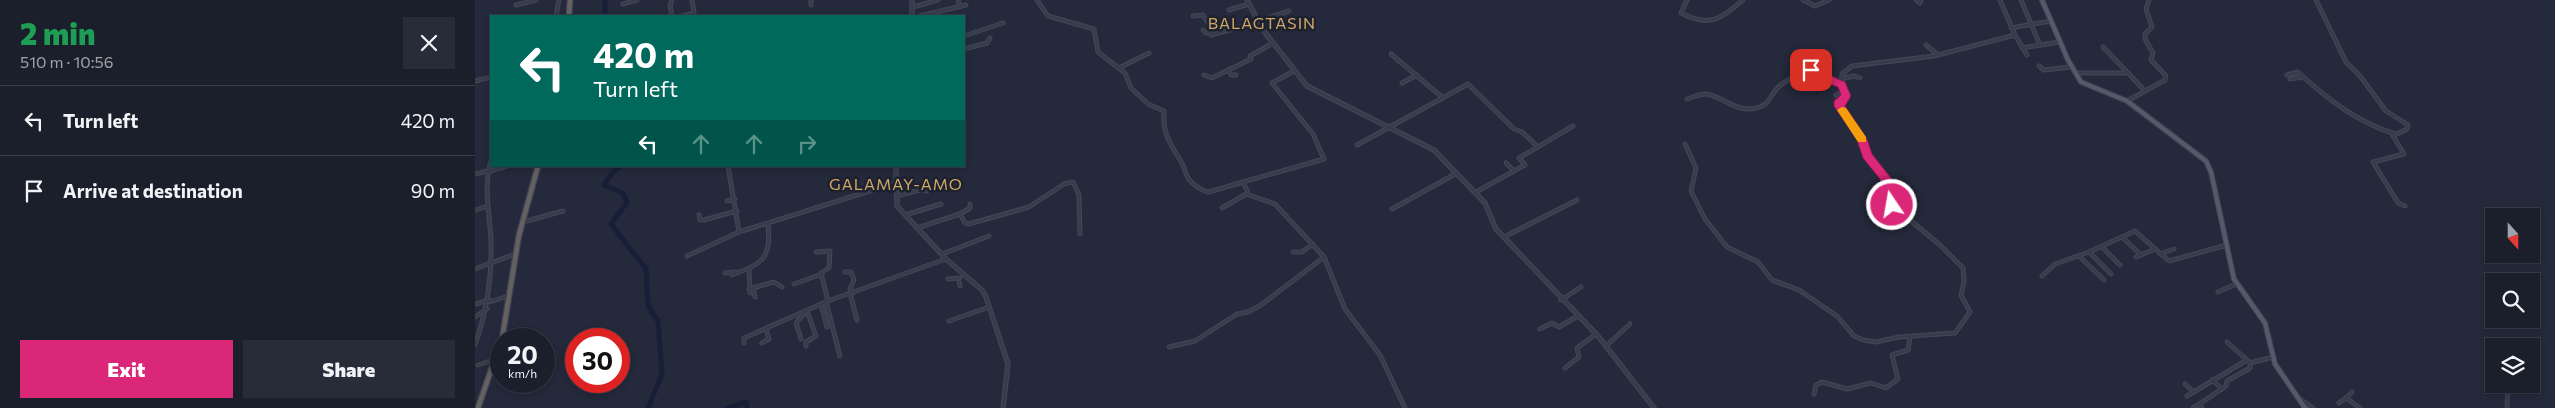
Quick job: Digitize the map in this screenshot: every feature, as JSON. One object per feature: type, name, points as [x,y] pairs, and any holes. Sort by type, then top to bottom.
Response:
[{"type":"highway","points":[[569,15],[570,0]]},
{"type":"highway","points":[[504,328],[515,254],[539,167]]},
{"type":"highway","points":[[478,408],[490,373]]},
{"type":"main road","points":[[2042,0],[2074,73],[2086,85],[2127,101],[2207,161],[2236,284],[2265,323],[2269,331],[2273,357],[2281,374],[2305,408]]},
{"type":"street","points":[[516,5],[536,0]]},
{"type":"street","points":[[556,15],[559,0]]},
{"type":"street","points":[[623,4],[637,0]]},
{"type":"street","points":[[672,15],[673,0]]},
{"type":"street","points":[[684,15],[694,12],[692,0]]},
{"type":"street","points":[[811,0],[811,5]]},
{"type":"street","points":[[912,0],[912,15]]},
{"type":"street","points":[[913,7],[938,0]]},
{"type":"street","points":[[958,0],[960,7]]},
{"type":"street","points":[[1037,0],[1048,16],[1093,28],[1098,52],[1127,74],[1131,88],[1148,104],[1164,111],[1163,125],[1174,153],[1184,166],[1189,180],[1204,191],[1209,192],[1324,159],[1313,134],[1272,83],[1294,71]]},
{"type":"street","points":[[1687,0],[1681,13],[1703,22],[1721,19],[1743,0]]},
{"type":"street","points":[[1803,0],[1815,6],[1829,0]]},
{"type":"street","points":[[1916,0],[1920,3],[1921,0]]},
{"type":"street","points":[[2001,0],[2011,28],[2027,55]]},
{"type":"street","points":[[2021,0],[2040,45]]},
{"type":"street","points":[[2127,101],[2144,90],[2162,83],[2166,76],[2151,60],[2153,53],[2145,37],[2152,27],[2146,9],[2149,0]]},
{"type":"street","points":[[2316,0],[2332,29],[2346,62],[2360,76],[2386,111],[2408,125],[2407,129],[2393,136],[2404,154],[2376,160],[2373,164],[2396,197],[2398,203],[2405,206]]},
{"type":"street","points":[[1229,10],[1248,2],[1258,22],[1273,43],[1294,71],[1313,90],[1352,107],[1434,150],[1476,192],[1485,203],[1493,225],[1561,300],[1596,334],[1655,408]]},
{"type":"street","points":[[924,15],[966,5]]},
{"type":"street","points":[[1211,35],[1289,11]]},
{"type":"street","points":[[1193,16],[1203,15],[1213,29],[1221,32]]},
{"type":"street","points":[[2011,28],[2051,21]]},
{"type":"street","points":[[965,36],[1003,22]]},
{"type":"street","points":[[1203,30],[1206,33],[1216,30]]},
{"type":"street","points":[[1685,144],[1696,168],[1691,191],[1695,202],[1727,247],[1758,262],[1772,280],[1799,290],[1831,312],[1859,339],[1876,342],[1958,332],[1970,312],[1961,295],[1964,272],[1961,265],[1892,205],[1885,178],[1867,155],[1862,139],[1840,106],[1840,101],[1846,96],[1841,79],[1843,72],[1852,66],[1938,55],[2015,35]]},
{"type":"street","points":[[965,49],[985,44],[990,38]]},
{"type":"street","points":[[2022,48],[2061,41]]},
{"type":"street","points":[[1204,75],[1212,78],[1251,59],[1250,56],[1255,51],[1273,43]]},
{"type":"street","points":[[1926,45],[1938,55]]},
{"type":"street","points":[[2103,47],[2144,90]]},
{"type":"street","points":[[1119,68],[1127,62],[1149,53]]},
{"type":"street","points":[[1391,54],[1443,98]]},
{"type":"street","points":[[2039,66],[2043,70],[2071,67]]},
{"type":"street","points":[[1227,70],[1231,75],[1236,75]]},
{"type":"street","points":[[1687,99],[1704,94],[1737,107],[1748,109],[1760,107],[1769,102],[1781,84],[1811,70],[1823,72],[1833,82],[1842,84]]},
{"type":"street","points":[[2287,75],[2297,72],[2354,118],[2379,129],[2397,134]]},
{"type":"street","points":[[2074,73],[2128,73]]},
{"type":"street","points":[[1402,83],[1417,75]]},
{"type":"street","points":[[1841,79],[1854,76],[1860,78]]},
{"type":"street","points":[[475,81],[490,77]]},
{"type":"street","points":[[2290,79],[2303,77]]},
{"type":"street","points":[[1357,145],[1469,85],[1514,129],[1522,132],[1538,147]]},
{"type":"street","points":[[1836,95],[1845,91]]},
{"type":"street","points":[[1476,192],[1525,165],[1519,158],[1573,126]]},
{"type":"street","points":[[475,345],[489,301],[491,262],[487,171],[490,164]]},
{"type":"street","points":[[1506,164],[1514,172]]},
{"type":"street","points":[[475,174],[503,167]]},
{"type":"street","points":[[728,167],[739,232]]},
{"type":"street","points":[[896,167],[897,206],[946,259],[984,292],[1008,364],[1003,408]]},
{"type":"street","points":[[1392,210],[1457,173]]},
{"type":"street","points":[[687,256],[705,250],[717,241],[739,232],[895,182]]},
{"type":"street","points":[[960,214],[965,223],[969,224],[1024,209],[1041,201],[1064,184],[1075,182],[1081,219],[1080,234]]},
{"type":"street","points":[[1243,182],[1248,193],[1275,204],[1324,257],[1345,309],[1386,365],[1405,408]]},
{"type":"street","points":[[896,196],[920,190],[927,191]]},
{"type":"street","points":[[1222,208],[1248,193]]},
{"type":"street","points":[[727,201],[735,199]]},
{"type":"street","points":[[1504,238],[1554,210],[1577,200]]},
{"type":"street","points":[[905,215],[941,204]]},
{"type":"street","points":[[917,228],[960,214],[970,208],[970,204]]},
{"type":"street","points":[[476,210],[488,206]]},
{"type":"street","points":[[523,222],[563,211]]},
{"type":"street","points":[[699,215],[700,220],[704,220],[737,211]]},
{"type":"street","points":[[725,273],[736,272],[763,263],[767,257],[770,236],[768,223]]},
{"type":"street","points":[[2041,276],[2055,264],[2089,252],[2137,231],[2169,261],[2227,245]]},
{"type":"street","points":[[942,254],[989,236]]},
{"type":"street","points":[[2122,237],[2141,255]]},
{"type":"street","points":[[1293,252],[1302,252],[1313,244]]},
{"type":"street","points":[[2101,247],[2120,266]]},
{"type":"street","points":[[2136,257],[2155,249]]},
{"type":"street","points":[[2160,254],[2174,249]]},
{"type":"street","points":[[794,284],[822,274],[829,268],[830,251],[816,252]]},
{"type":"street","points":[[2089,252],[2111,274]]},
{"type":"street","points":[[475,269],[515,254]]},
{"type":"street","points":[[2079,256],[2104,280]]},
{"type":"street","points":[[1169,347],[1195,340],[1237,314],[1248,312],[1261,305],[1290,285],[1324,257]]},
{"type":"street","points":[[744,343],[744,338],[821,304],[946,259]]},
{"type":"street","points":[[732,275],[754,267]]},
{"type":"street","points":[[749,268],[751,290],[755,297]]},
{"type":"street","points":[[845,272],[851,272],[854,280],[850,288],[857,320]]},
{"type":"street","points":[[822,274],[840,356]]},
{"type":"street","points":[[948,279],[959,281],[964,274]]},
{"type":"street","points":[[751,290],[774,282],[782,287]]},
{"type":"street","points":[[2218,292],[2236,284]]},
{"type":"street","points":[[1561,300],[1581,287]]},
{"type":"street","points":[[475,304],[510,296]]},
{"type":"street","points":[[821,304],[827,327]]},
{"type":"street","points":[[949,321],[989,307]]},
{"type":"street","points":[[475,317],[487,309]]},
{"type":"street","points":[[801,339],[797,323],[806,312]]},
{"type":"street","points":[[806,312],[816,336],[806,342],[806,346]]},
{"type":"street","points":[[1540,328],[1552,323],[1559,327],[1578,316]]},
{"type":"street","points":[[1606,346],[1630,324]]},
{"type":"street","points":[[762,343],[769,339],[766,328]]},
{"type":"street","points":[[1565,368],[1579,357],[1577,348],[1596,334]]},
{"type":"street","points":[[1814,394],[1816,385],[1822,382],[1847,389],[1871,383],[1886,388],[1890,386],[1898,379],[1899,375],[1892,355],[1908,350],[1910,337]]},
{"type":"street","points":[[2227,342],[2250,363]]},
{"type":"street","points":[[2250,363],[2273,357]]},
{"type":"street","points":[[2187,396],[2247,360]]},
{"type":"street","points":[[478,365],[490,361]]},
{"type":"street","points":[[2193,408],[2222,389],[2227,382],[2250,368],[2250,363]]},
{"type":"street","points":[[2212,380],[2222,389]]},
{"type":"street","points":[[2185,384],[2194,392]]},
{"type":"street","points":[[2339,403],[2351,392]]},
{"type":"street","points":[[2507,408],[2508,393]]},
{"type":"street","points":[[2295,394],[2313,408]]},
{"type":"street","points":[[2346,398],[2360,408]]},
{"type":"street","points":[[2198,404],[2202,408]]},
{"type":"waterway","points":[[605,0],[605,15]]},
{"type":"waterway","points":[[620,167],[613,172],[604,185],[623,193],[627,202],[611,224],[646,269],[648,306],[658,321],[662,374],[648,408]]},
{"type":"waterway","points":[[727,408],[746,402],[747,408]]},
{"type":"slow traffic","points":[[1842,110],[1862,139]]},
{"type":"district","name":"BALAGTASIN","points":[[1262,22]]},
{"type":"district","name":"GALAMAY-AMO","points":[[896,183]]},
{"type":"route","points":[[1811,70],[1823,72],[1833,82],[1842,84],[1846,96],[1840,101],[1840,106],[1862,139],[1869,159],[1885,178],[1889,188],[1889,201],[1892,205]]}]
